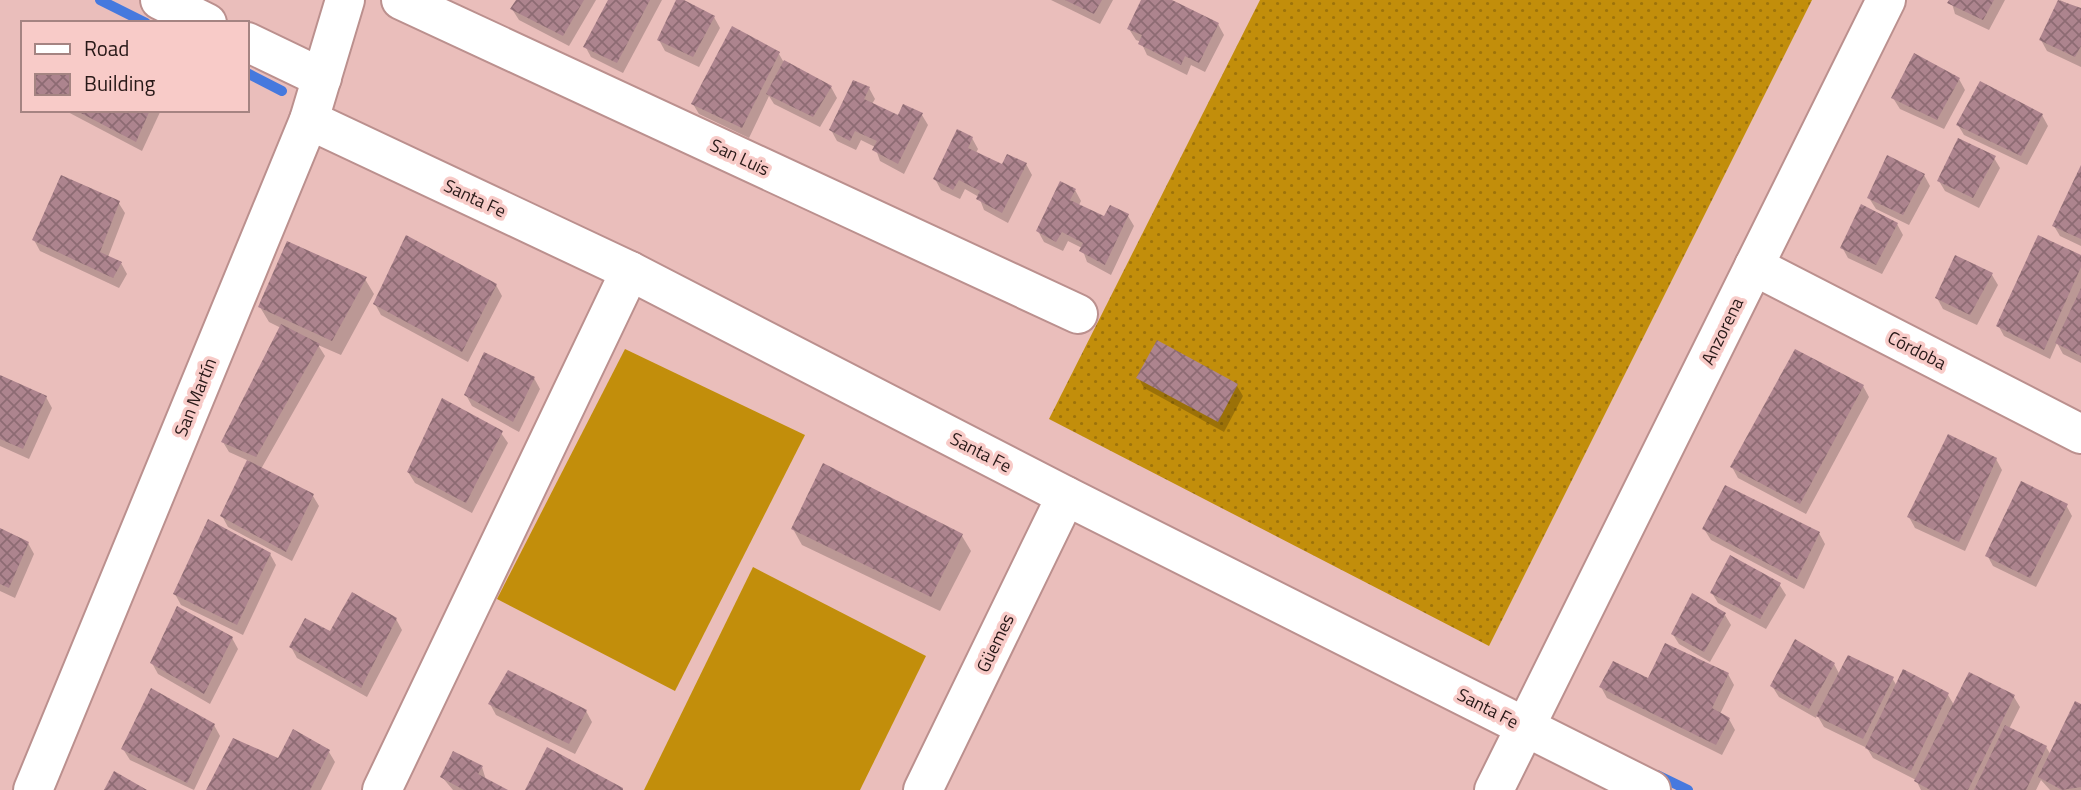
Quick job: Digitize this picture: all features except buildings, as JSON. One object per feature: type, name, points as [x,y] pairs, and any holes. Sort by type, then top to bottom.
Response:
[{"type":"street","points":[[160,0],[203,21]]},
{"type":"street","name":"San Martín","points":[[33,790],[309,120],[345,0]]},
{"type":"street","name":"San Luis","points":[[401,0],[1078,314]]},
{"type":"street","name":"Anzorena","points":[[1494,790],[1886,0]]},
{"type":"street","points":[[248,42],[322,78]]},
{"type":"street","name":"Santa Fe","points":[[309,120],[630,271],[1066,496],[1528,724],[1651,790]]},
{"type":"street","name":"Córdoba","points":[[1754,266],[2081,434]]},
{"type":"street","points":[[382,790],[630,271]]},
{"type":"street","name":"Güemes","points":[[923,790],[1066,496]]},
{"type":"shaded area","points":[[1260,0],[1812,0],[1489,646],[1049,419]]},
{"type":"shaded area","points":[[625,349],[805,435],[675,691],[497,599]]},
{"type":"shaded area","points":[[753,567],[926,656],[860,790],[644,790]]},
{"type":"waterway","points":[[100,0],[142,21]]},
{"type":"waterway","points":[[248,74],[282,91]]},
{"type":"waterway","points":[[1657,775],[1688,790]]}]
